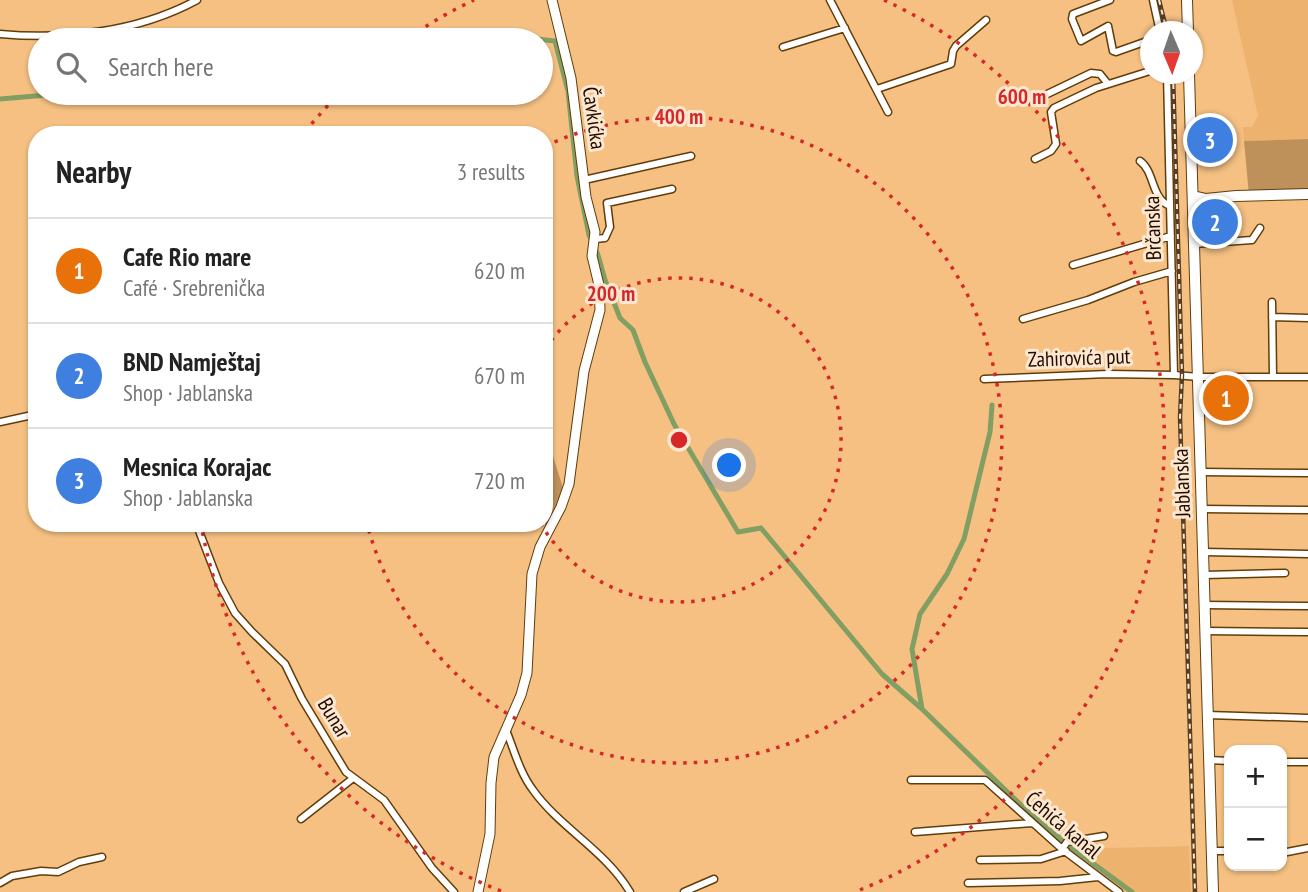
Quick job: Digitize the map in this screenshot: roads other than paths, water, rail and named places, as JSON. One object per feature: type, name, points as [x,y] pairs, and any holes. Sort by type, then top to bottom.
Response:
[{"type":"main road","points":[[1187,0],[1188,21]]},
{"type":"main road","name":"Jablanska","points":[[1189,84],[1213,892]]},
{"type":"main road","points":[[1193,195],[1308,194]]},
{"type":"main road","points":[[1193,195],[1200,199],[1236,196]]},
{"type":"main road","points":[[1194,224],[1203,206],[1212,199]]},
{"type":"street","points":[[110,28],[159,17],[197,0]]},
{"type":"street","name":"Čavkićka","points":[[552,0],[571,78],[594,244],[600,310],[584,371],[573,470],[553,522]]},
{"type":"street","points":[[830,0],[888,112]]},
{"type":"street","points":[[1110,0],[1074,13],[1072,19],[1081,41],[1108,26],[1114,51],[1140,44]]},
{"type":"street","points":[[1153,0],[1158,21]]},
{"type":"street","points":[[877,89],[951,64],[956,46],[986,20]]},
{"type":"street","points":[[783,47],[845,29]]},
{"type":"street","points":[[0,34],[28,36]]},
{"type":"street","points":[[1041,97],[1090,73],[1100,74],[1108,84]]},
{"type":"street","points":[[1035,159],[1051,151],[1056,144],[1052,110],[1108,84],[1140,74]]},
{"type":"street","name":"Brčanska","points":[[1167,84],[1172,271],[1178,375]]},
{"type":"street","points":[[584,180],[691,156]]},
{"type":"street","points":[[1140,161],[1146,165],[1160,200],[1170,206]]},
{"type":"street","points":[[594,244],[605,238],[609,231],[607,203],[672,189]]},
{"type":"street","points":[[1194,244],[1252,240],[1260,228]]},
{"type":"street","points":[[1073,265],[1171,236]]},
{"type":"street","points":[[1023,319],[1172,271]]},
{"type":"street","points":[[1272,302],[1273,377]]},
{"type":"street","points":[[1272,317],[1308,318]]},
{"type":"street","name":"Zahirovića put","points":[[984,379],[1108,373],[1199,377],[1308,377]]},
{"type":"street","points":[[0,422],[28,416]]},
{"type":"street","points":[[1201,472],[1308,473]]},
{"type":"street","points":[[1202,509],[1308,510]]},
{"type":"street","name":"Bunar","points":[[199,532],[219,583],[235,613],[285,664],[302,699],[346,772],[352,779],[379,794],[432,868],[454,892]]},
{"type":"street","name":"Čavkićka","points":[[478,892],[490,834],[494,757],[521,695],[527,673],[532,574],[548,532]]},
{"type":"street","points":[[1203,552],[1308,554]]},
{"type":"street","points":[[1204,575],[1285,573]]},
{"type":"street","points":[[1204,605],[1308,606]]},
{"type":"street","points":[[1205,631],[1308,632]]},
{"type":"street","points":[[1207,715],[1308,718]]},
{"type":"street","points":[[506,730],[532,789],[609,865],[630,892]]},
{"type":"street","points":[[1209,760],[1224,761]]},
{"type":"street","points":[[1287,762],[1308,762]]},
{"type":"street","points":[[301,819],[352,779]]},
{"type":"street","name":"Ćehića kanal","points":[[911,780],[979,779],[988,782],[1032,823],[1119,892]]},
{"type":"street","points":[[915,832],[1032,823]]},
{"type":"street","points":[[980,860],[1041,859],[1065,847],[1104,836]]},
{"type":"street","points":[[1287,852],[1308,848]]},
{"type":"street","points":[[1211,851],[1224,851]]},
{"type":"street","points":[[0,883],[12,876],[41,871],[58,872],[102,857]]},
{"type":"street","points":[[968,883],[1060,881],[1098,877]]},
{"type":"street","points":[[684,892],[713,879]]},
{"type":"waterway","points":[[553,41],[568,91],[577,176],[589,235],[605,280],[620,318],[633,330],[674,424],[738,532],[761,528],[882,674],[1025,809],[1132,892]]},
{"type":"waterway","points":[[0,99],[28,97]]},
{"type":"waterway","points":[[922,709],[912,649],[920,614],[947,574],[964,539],[990,432],[992,405]]},
{"type":"railway","points":[[1159,0],[1164,21]]},
{"type":"railway","points":[[1173,84],[1182,375],[1180,417],[1195,892]]},
{"type":"place","name":"Mesnica Korajac","points":[[1210,140]]},
{"type":"place","name":"BND Namještaj","points":[[1215,222]]},
{"type":"place","name":"Cafe Rio mare","points":[[1226,398]]}]
